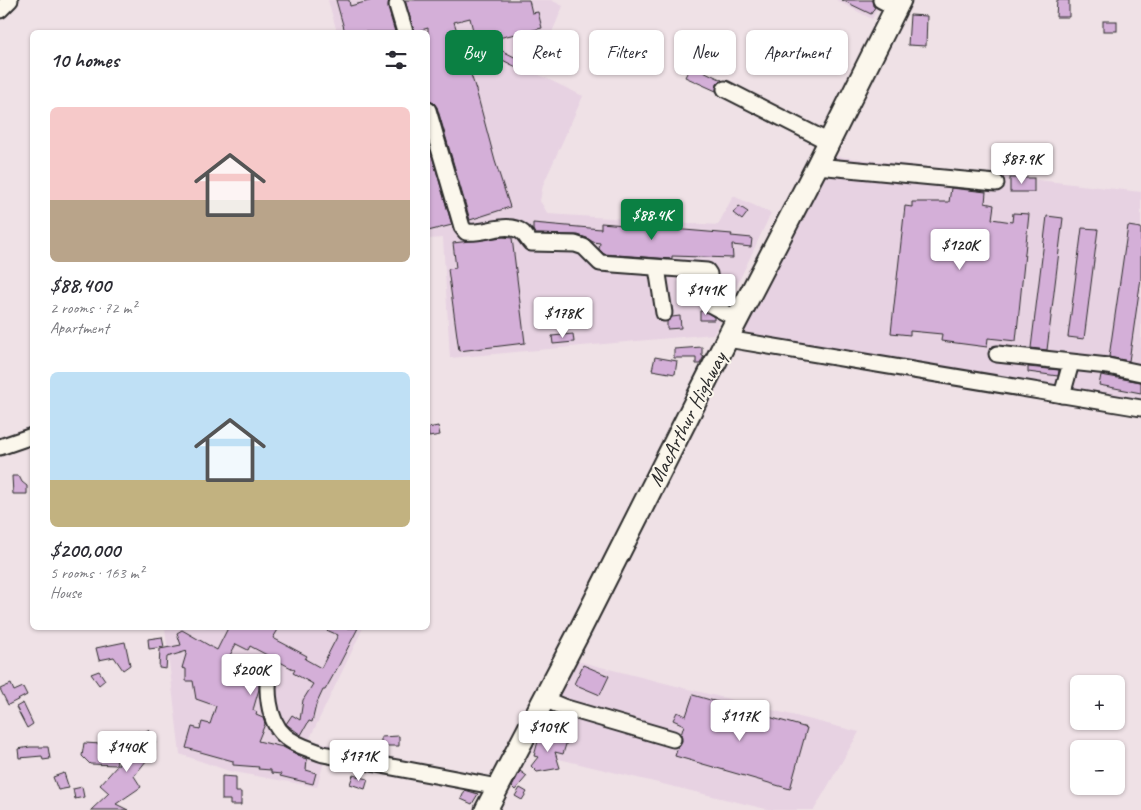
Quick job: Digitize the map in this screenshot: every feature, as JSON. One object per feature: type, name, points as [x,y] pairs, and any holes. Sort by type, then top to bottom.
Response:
[{"type":"highway","name":"MacArthur Highway","points":[[486,810],[817,166],[893,3]]},
{"type":"street","points":[[0,10],[10,0]]},
{"type":"street","points":[[397,5],[404,30]]},
{"type":"street","points":[[725,89],[829,142]]},
{"type":"street","points":[[430,117],[462,227],[466,232],[473,233],[504,228],[517,230],[523,233],[531,243],[575,244],[584,247],[600,262],[707,271],[709,274],[711,305],[737,319]]},
{"type":"street","points":[[817,166],[996,183]]},
{"type":"street","points":[[657,268],[664,313]]},
{"type":"street","points":[[727,339],[1141,408]]},
{"type":"street","points":[[997,354],[1108,366],[1141,373]]},
{"type":"street","points":[[1062,395],[1071,363]]},
{"type":"street","points":[[0,447],[30,437]]},
{"type":"street","points":[[270,668],[268,693],[273,718],[283,735],[299,745],[323,754],[498,787]]},
{"type":"street","points":[[544,699],[563,707],[672,739]]},
{"type":"shaded area","points":[[328,0],[551,0],[563,6],[553,30],[513,30],[513,75],[539,75],[583,96],[543,185],[540,201],[548,214],[718,225],[733,196],[771,213],[714,334],[450,358],[443,238],[430,239],[430,30],[336,30]]},
{"type":"shaded area","points":[[836,0],[882,0],[872,19]]},
{"type":"shaded area","points":[[834,156],[1141,192],[1141,400],[743,335]]},
{"type":"shaded area","points":[[165,630],[362,630],[309,740],[488,777],[483,793],[324,761],[317,787],[229,771],[180,754]]},
{"type":"shaded area","points":[[573,660],[859,732],[814,810],[770,810],[526,751]]},
{"type":"building","points":[[336,0],[349,0],[350,6],[373,0],[389,0],[388,8],[394,30],[344,30]]},
{"type":"building","points":[[405,0],[529,0],[532,13],[538,12],[542,28],[513,30],[513,35],[503,37],[503,30],[473,30],[470,18],[454,22],[457,30],[445,30],[445,75],[471,75],[510,207],[470,220],[437,107],[430,102],[430,30],[428,28],[413,30]]},
{"type":"building","points":[[842,0],[872,0],[875,7],[871,14]]},
{"type":"building","points":[[1057,0],[1069,0],[1069,17],[1056,17]]},
{"type":"building","points":[[910,15],[927,16],[926,46],[908,45]]},
{"type":"building","points":[[1103,21],[1117,21],[1117,31],[1103,31]]},
{"type":"building","points":[[503,51],[513,56],[513,65],[503,60]]},
{"type":"building","points":[[686,75],[712,75],[722,80],[717,84],[716,91],[685,77]]},
{"type":"building","points":[[430,149],[452,225],[430,230]]},
{"type":"building","points":[[1010,178],[1034,178],[1034,192],[1010,192]]},
{"type":"building","points":[[951,188],[986,192],[985,203],[994,205],[992,219],[1012,222],[1013,213],[1029,214],[1016,341],[988,338],[987,347],[941,341],[942,334],[910,331],[910,335],[891,333],[905,206],[912,207],[912,202],[949,202]]},
{"type":"building","points":[[739,206],[748,212],[742,220],[733,213]]},
{"type":"building","points":[[1047,216],[1063,218],[1047,350],[1031,348]]},
{"type":"building","points":[[533,223],[601,229],[601,223],[732,234],[731,236],[752,238],[751,247],[732,245],[733,258],[672,256],[672,259],[604,254],[599,249],[600,243],[578,235],[535,234]]},
{"type":"building","points":[[1128,226],[1141,228],[1141,278],[1129,361],[1109,357]]},
{"type":"building","points":[[1082,228],[1098,229],[1084,339],[1068,337]]},
{"type":"building","points":[[503,237],[512,238],[525,343],[459,351],[448,269],[456,268],[453,243]]},
{"type":"building","points":[[700,311],[705,311],[714,317],[714,320],[700,320]]},
{"type":"building","points":[[680,316],[681,328],[667,329],[667,322],[672,317]]},
{"type":"building","points":[[573,334],[574,342],[553,344],[552,336]]},
{"type":"building","points":[[702,347],[702,356],[704,356],[700,364],[696,364],[696,358],[674,358],[674,349]]},
{"type":"building","points":[[655,357],[677,361],[675,374],[652,370]]},
{"type":"building","points":[[1028,367],[1059,370],[1058,376],[1028,372]]},
{"type":"building","points":[[1101,375],[1141,382],[1141,393],[1099,385]]},
{"type":"building","points":[[438,426],[440,435],[430,437],[430,428]]},
{"type":"building","points":[[12,476],[19,476],[27,486],[27,494],[13,494]]},
{"type":"building","points":[[182,630],[217,650],[227,630],[278,630],[273,638],[307,656],[305,659],[321,668],[338,635],[327,630],[357,630],[325,690],[323,690],[316,705],[312,722],[309,721],[301,735],[286,724],[292,715],[300,720],[303,700],[313,684],[293,673],[295,670],[250,646],[248,650],[236,644],[229,657],[238,662],[236,666],[246,669],[245,674],[259,678],[259,689],[253,710],[257,712],[256,715],[263,718],[265,724],[258,741],[283,747],[307,759],[306,770],[316,773],[313,784],[280,776],[281,774],[271,773],[271,770],[258,769],[259,767],[233,765],[233,761],[186,748],[192,727],[200,729],[202,722],[210,724],[216,706],[196,699],[193,681],[186,681],[186,669],[182,668],[187,651],[167,657],[166,669],[159,668],[160,649],[181,645],[177,633]]},
{"type":"building","points":[[162,637],[164,647],[149,649],[148,639]]},
{"type":"building","points":[[125,642],[130,665],[123,670],[114,657],[99,660],[96,648]]},
{"type":"building","points":[[583,665],[609,676],[600,695],[574,684]]},
{"type":"building","points":[[99,671],[105,680],[99,685],[91,674]]},
{"type":"building","points":[[11,684],[14,691],[23,687],[27,695],[8,705],[0,689]]},
{"type":"building","points":[[693,695],[807,728],[790,789],[675,756],[682,741],[681,735],[684,725],[673,720],[677,712],[686,716]]},
{"type":"building","points":[[23,703],[33,724],[27,728],[16,707]]},
{"type":"building","points":[[148,730],[156,739],[155,750],[134,776],[141,787],[116,804],[128,810],[91,810],[109,793],[100,785],[134,747],[135,744],[131,737],[139,731],[141,734]]},
{"type":"building","points":[[540,734],[567,741],[563,754],[555,752],[560,768],[537,772],[531,766],[538,757],[534,756]]},
{"type":"building","points":[[399,736],[399,746],[381,746],[381,737]]},
{"type":"building","points":[[84,743],[102,744],[102,753],[116,752],[117,765],[90,764],[82,756]]},
{"type":"building","points":[[48,747],[50,759],[43,760],[42,756],[19,758],[18,749]]},
{"type":"building","points":[[520,771],[527,776],[515,790],[512,787]]},
{"type":"building","points":[[64,773],[69,788],[58,790],[53,777]]},
{"type":"building","points":[[353,775],[368,779],[365,789],[350,784]]},
{"type":"building","points":[[222,776],[236,777],[236,792],[241,792],[241,805],[230,805],[230,800],[222,800]]},
{"type":"building","points":[[82,787],[84,797],[75,799],[73,789]]},
{"type":"building","points":[[520,788],[527,792],[522,800],[515,796]]},
{"type":"building","points":[[465,790],[478,794],[472,804],[461,799]]}]
